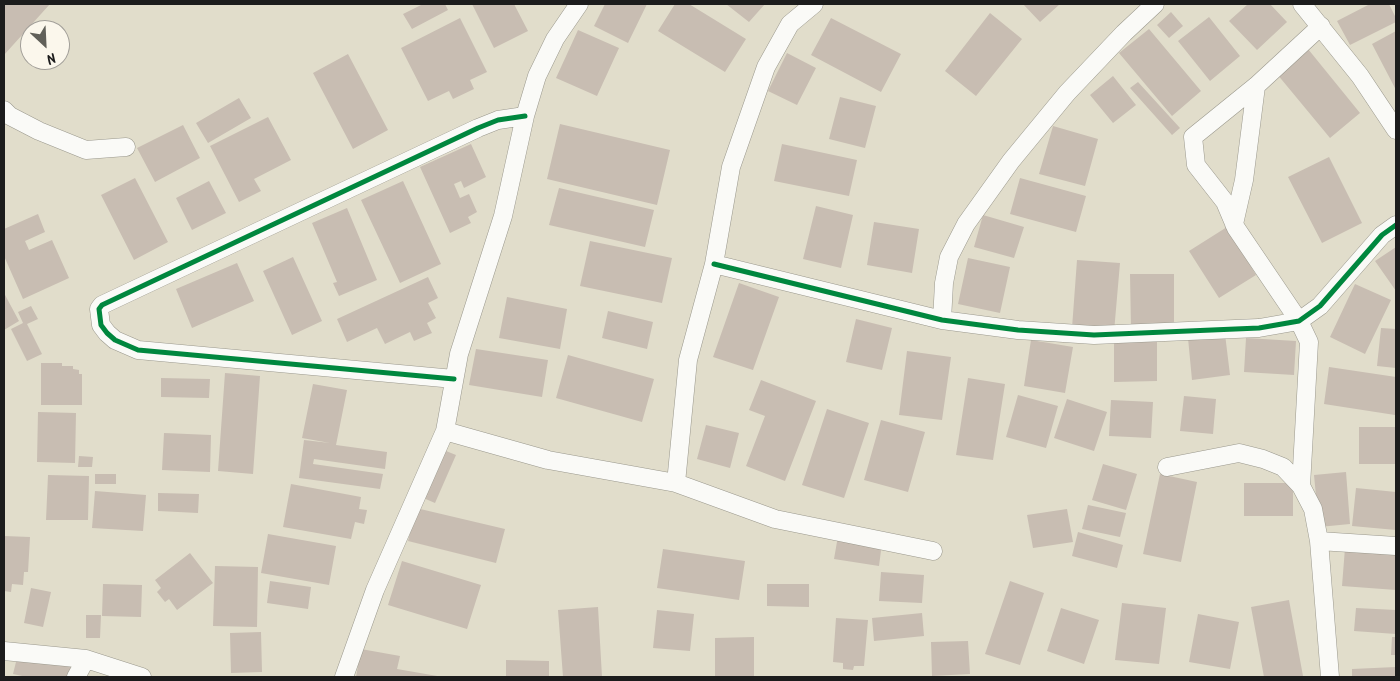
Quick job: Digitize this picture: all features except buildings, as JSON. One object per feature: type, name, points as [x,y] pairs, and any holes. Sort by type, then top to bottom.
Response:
[{"type":"street","points":[[344,677],[375,590],[445,431],[459,354],[503,216],[525,116],[537,76],[551,46],[579,4]]},
{"type":"street","points":[[676,483],[688,360],[714,264],[731,167],[766,67],[790,24],[814,4]]},
{"type":"street","points":[[942,320],[944,284],[949,257],[966,224],[1011,161],[1067,93],[1124,33],[1155,4]]},
{"type":"street","points":[[1302,4],[1360,76],[1396,130]]},
{"type":"street","points":[[1301,486],[1309,342],[1299,321],[1234,224],[1225,202],[1196,165],[1193,137],[1256,86],[1321,26]]},
{"type":"street","points":[[1234,224],[1244,180],[1256,86]]},
{"type":"street","points":[[4,110],[10,116],[39,131],[86,150],[126,147]]},
{"type":"street","points":[[454,379],[138,350],[115,340],[107,333],[101,325],[98,309],[102,305],[478,128],[498,120],[525,116]]},
{"type":"street","points":[[714,264],[942,320],[1018,330],[1094,335],[1259,328],[1299,321],[1320,306],[1382,235],[1396,225]]},
{"type":"street","points":[[445,431],[548,460],[676,483],[775,519],[933,551]]},
{"type":"street","points":[[1167,467],[1239,453],[1263,459],[1283,467],[1301,486],[1313,509],[1319,541],[1330,677]]},
{"type":"street","points":[[1319,541],[1396,546]]},
{"type":"street","points":[[4,651],[86,659],[142,677]]},
{"type":"street","points":[[76,677],[86,659]]},
{"type":"cycle path","points":[[454,379],[138,350],[115,340],[107,333],[101,325],[99,309],[102,305],[478,128],[498,120],[525,116]]},
{"type":"cycle path","points":[[714,264],[942,320],[1018,330],[1094,335],[1259,328],[1299,321],[1320,306],[1382,235],[1396,225]]}]
